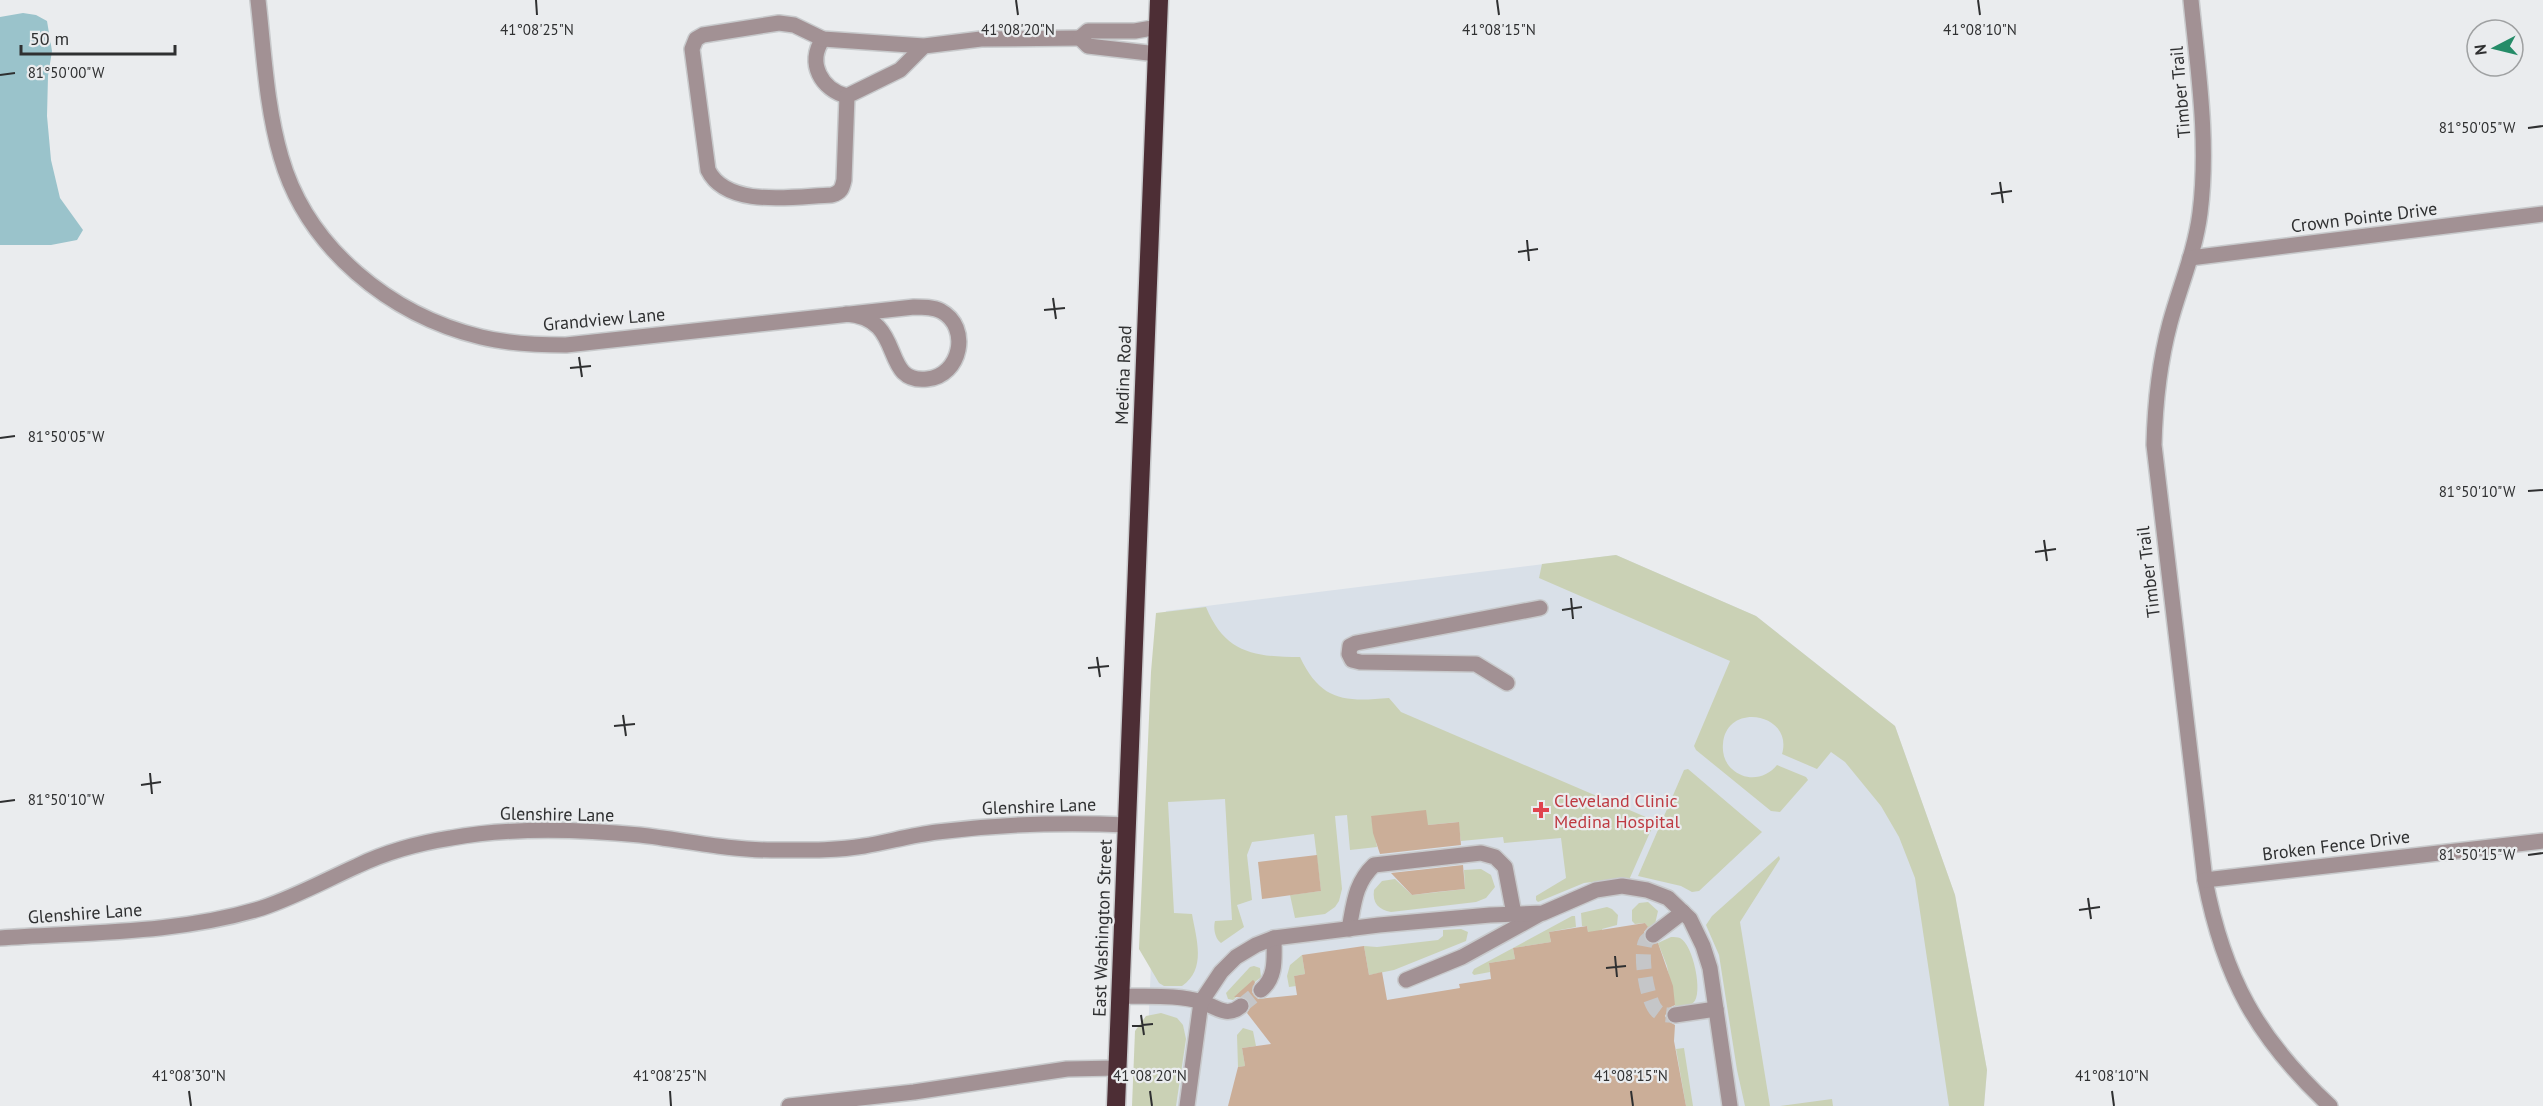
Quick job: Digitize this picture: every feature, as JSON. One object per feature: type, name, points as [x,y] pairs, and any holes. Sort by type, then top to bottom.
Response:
[{"type":"highway","name":"Medina Road","points":[[1130,752],[1159,0]]},
{"type":"highway","name":"East Washington Street","points":[[1116,1106],[1130,752]]},
{"type":"street","name":"Grandview Lane","points":[[258,0],[272,120],[281,158],[293,189],[315,227],[350,268],[411,311],[443,326],[481,338],[526,345],[566,345],[914,307],[940,311],[950,318],[958,331],[960,345],[957,357],[950,368],[939,376],[926,380],[913,378],[900,370],[893,360],[884,332],[873,321],[860,315],[846,315]]},
{"type":"street","name":"Timber Trail","points":[[2191,0],[2204,125],[2204,173],[2199,216],[2190,258],[2160,362],[2155,404],[2154,445],[2205,880],[2213,922],[2223,953],[2245,1003],[2280,1054],[2299,1077],[2330,1106]]},
{"type":"street","points":[[847,96],[844,180],[842,189],[838,193],[750,197],[733,193],[712,178],[708,170],[692,49],[696,39],[703,35],[779,23],[795,25],[823,39],[924,46],[981,39],[1080,38],[1088,31],[1135,31],[1158,27]]},
{"type":"street","points":[[1080,38],[1088,46],[1157,54]]},
{"type":"street","points":[[823,39],[817,47],[818,71],[823,83],[835,93],[847,96],[900,70],[924,46]]},
{"type":"street","name":"Crown Pointe Drive","points":[[2190,258],[2543,214]]},
{"type":"street","points":[[1507,683],[1476,664],[1360,662],[1352,660],[1349,654],[1350,646],[1540,608]]},
{"type":"street","name":"Glenshire Lane","points":[[0,938],[180,926],[223,919],[265,907],[305,891],[360,864],[408,848],[450,838],[493,833],[557,831],[609,833],[706,846],[770,850],[861,847],[933,832],[1007,824],[1066,822],[1127,825]]},
{"type":"street","name":"Broken Fence Drive","points":[[2205,880],[2543,841]]},
{"type":"street","points":[[1348,929],[1362,876],[1374,865],[1481,853],[1496,857],[1505,867],[1514,914]]},
{"type":"street","points":[[1406,980],[1462,957],[1543,912],[1596,890],[1622,886],[1647,890],[1668,898],[1690,919],[1703,946],[1710,968],[1730,1106]]},
{"type":"street","points":[[1191,1104],[1201,1002],[1221,972],[1236,957],[1256,945],[1274,938],[1348,929],[1543,912]]},
{"type":"street","points":[[1653,935],[1683,912]]},
{"type":"street","points":[[1261,990],[1268,984],[1273,971],[1274,938]]},
{"type":"street","points":[[1120,996],[1201,1002],[1222,1012],[1230,1012],[1241,1006]]},
{"type":"street","points":[[1675,1015],[1716,1009]]},
{"type":"street","points":[[789,1106],[914,1092],[1067,1069],[1117,1068]]},
{"type":"shaded area","name":"Cleveland Clinic Medina Hospital","points":[[1616,555],[1756,616],[1895,726],[1955,895],[1987,1070],[1984,1106],[1145,1106],[1166,611]]},
{"type":"green space","points":[[1616,555],[1756,616],[1895,726],[1955,895],[1987,1070],[1984,1106],[1949,1106],[1915,878],[1899,837],[1881,806],[1845,762],[1831,752],[1817,769],[1782,754],[1783,740],[1778,729],[1769,721],[1746,717],[1735,722],[1727,730],[1723,744],[1724,754],[1730,767],[1743,776],[1762,776],[1777,765],[1806,777],[1808,780],[1780,812],[1771,811],[1696,750],[1694,746],[1730,661],[1539,578],[1542,564]]},
{"type":"green space","points":[[1206,607],[1222,634],[1232,643],[1243,649],[1269,656],[1300,657],[1316,683],[1336,696],[1359,699],[1389,698],[1401,712],[1655,821],[1629,880],[1615,879],[1584,883],[1538,902],[1536,896],[1566,878],[1561,838],[1504,843],[1503,837],[1461,841],[1458,822],[1428,825],[1371,816],[1377,847],[1350,850],[1347,815],[1335,816],[1342,889],[1335,907],[1325,914],[1295,918],[1290,895],[1321,891],[1314,834],[1252,842],[1247,855],[1252,900],[1237,905],[1244,927],[1221,943],[1215,933],[1215,921],[1232,920],[1225,799],[1168,802],[1174,913],[1192,914],[1198,953],[1195,971],[1182,986],[1164,986],[1159,983],[1139,949],[1151,672],[1156,613]]},
{"type":"green space","points":[[1688,769],[1762,832],[1699,891],[1692,892],[1681,886],[1638,876],[1684,770]]},
{"type":"green space","points":[[1779,856],[1780,859],[1740,922],[1770,1106],[1745,1106],[1719,955],[1706,925],[1712,916]]},
{"type":"green space","points":[[1481,869],[1491,875],[1495,887],[1486,898],[1476,902],[1391,912],[1380,908],[1374,899],[1374,890],[1382,881],[1395,879],[1412,895],[1465,889],[1464,870]]},
{"type":"green space","points":[[1648,902],[1658,911],[1655,924],[1648,928],[1645,923],[1635,924],[1632,921],[1632,910],[1639,903]]},
{"type":"green space","points":[[1607,907],[1618,915],[1617,925],[1602,929],[1603,934],[1589,936],[1587,926],[1582,926],[1581,913]]},
{"type":"green space","points":[[1572,916],[1575,916],[1576,927],[1549,932],[1551,942],[1513,948],[1515,959],[1489,963],[1490,972],[1474,975],[1472,973],[1474,969]]},
{"type":"green space","points":[[1461,929],[1468,932],[1466,941],[1394,970],[1369,975],[1364,946],[1377,947],[1438,940],[1443,936],[1443,930]]},
{"type":"green space","points":[[1671,937],[1685,942],[1696,970],[1696,998],[1687,1006],[1675,1007],[1667,966],[1658,943]]},
{"type":"green space","points":[[1302,955],[1305,974],[1294,976],[1296,986],[1289,987],[1287,976],[1290,965]]},
{"type":"green space","points":[[1250,967],[1260,968],[1261,977],[1233,1000],[1228,999],[1226,993]]},
{"type":"green space","points":[[1161,1013],[1177,1018],[1183,1025],[1186,1039],[1176,1106],[1132,1106],[1135,1031],[1146,1016]]},
{"type":"green space","points":[[1243,1028],[1253,1031],[1256,1046],[1242,1048],[1245,1066],[1238,1067],[1237,1035]]},
{"type":"green space","points":[[1684,1048],[1693,1106],[1686,1106],[1676,1049]]},
{"type":"green space","points":[[1832,1099],[1833,1106],[1780,1106]]},
{"type":"water","points":[[23,13],[36,15],[47,21],[52,51],[48,76],[47,116],[51,160],[60,198],[83,230],[77,240],[51,245],[0,245],[0,17]]},
{"type":"building","points":[[1426,810],[1428,825],[1459,822],[1461,845],[1380,854],[1373,833],[1371,816]]},
{"type":"building","points":[[1317,855],[1321,891],[1262,899],[1258,862]]},
{"type":"building","points":[[1463,865],[1465,889],[1412,895],[1391,873]]},
{"type":"building","points":[[1645,923],[1648,927],[1644,932],[1645,940],[1650,944],[1658,943],[1673,986],[1675,1005],[1669,1008],[1665,1016],[1675,1025],[1674,1041],[1686,1106],[1228,1106],[1238,1067],[1245,1066],[1242,1048],[1271,1044],[1247,1013],[1251,1006],[1249,1000],[1245,997],[1234,997],[1253,980],[1255,982],[1252,992],[1258,999],[1297,995],[1294,976],[1305,974],[1302,955],[1364,946],[1369,975],[1382,972],[1387,1000],[1460,988],[1459,984],[1491,979],[1489,963],[1515,959],[1513,948],[1551,942],[1549,932],[1587,926],[1588,932]]},
{"type":"tunnel","points":[[1653,935],[1646,941],[1644,947],[1647,988],[1653,1006],[1659,1013],[1675,1015]]},
{"type":"tunnel","points":[[1241,1006],[1261,990]]},
{"type":"place","name":"Cleveland Clinic Medina Hospital","points":[[1541,810]]}]
